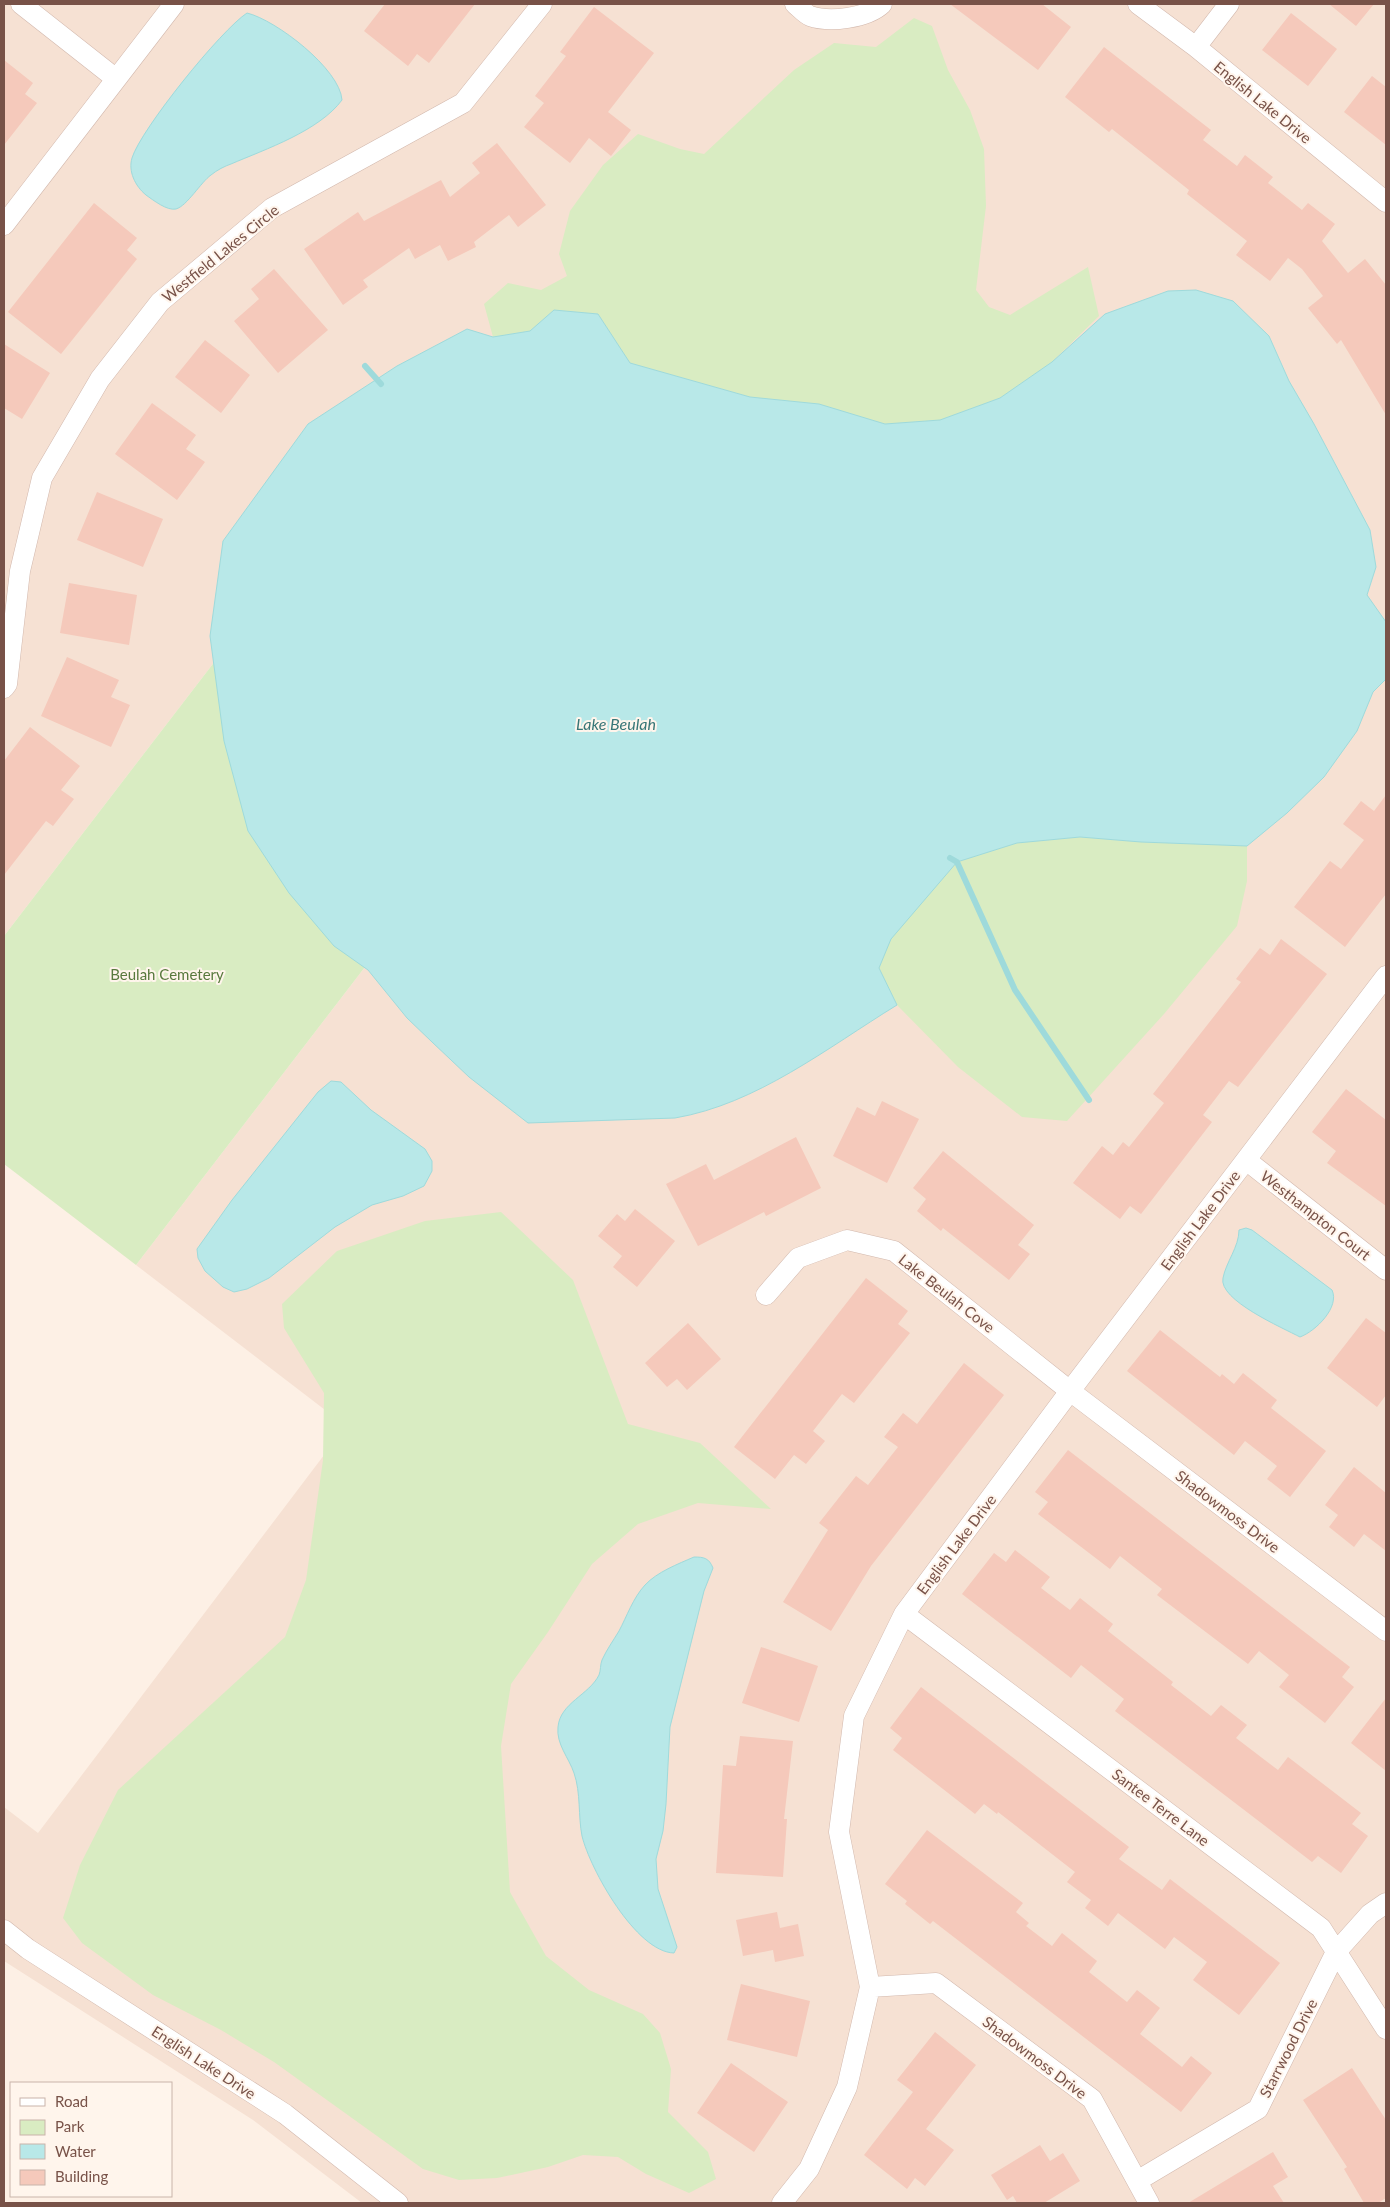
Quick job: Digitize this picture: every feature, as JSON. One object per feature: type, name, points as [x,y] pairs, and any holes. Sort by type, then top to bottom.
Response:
[{"type":"street","points":[[20,4],[115,78]]},
{"type":"street","points":[[4,225],[115,78],[174,4]]},
{"type":"street","name":"Westfield Lakes Circle","points":[[4,688],[7,684],[20,571],[42,478],[100,379],[154,309],[272,208],[462,103],[542,4]]},
{"type":"street","points":[[795,4],[810,16],[845,19],[876,9],[882,4]]},
{"type":"street","name":"English Lake Drive","points":[[1138,4],[1196,46],[1386,202]]},
{"type":"street","points":[[1196,46],[1229,4]]},
{"type":"street","name":"English Lake Drive","points":[[782,2203],[809,2169],[847,2087],[870,1987],[839,1832],[854,1716],[904,1614],[1070,1390],[1386,976]]},
{"type":"street","name":"Westhampton Court","points":[[1246,1160],[1386,1270]]},
{"type":"street","name":"Lake Beulah Cove","points":[[766,1295],[798,1258],[847,1240],[894,1251],[1070,1390]]},
{"type":"street","name":"Shadowmoss Drive","points":[[1070,1390],[1386,1631]]},
{"type":"street","name":"Santee Terre Lane","points":[[904,1614],[1320,1928],[1386,2029]]},
{"type":"street","name":"Starrwood Drive","points":[[1137,2181],[1258,2108],[1336,1952],[1370,1914],[1386,1903]]},
{"type":"street","name":"English Lake Drive","points":[[4,1930],[28,1949],[285,2114],[398,2203]]},
{"type":"street","name":"Shadowmoss Drive","points":[[870,1987],[936,1983],[1092,2099],[1149,2203]]},
{"type":"shaded area","points":[[4,4],[1386,4],[1386,2203],[362,2203],[253,2120],[4,1961],[4,1807],[38,1833],[346,1426],[136,1265],[511,777],[268,592],[4,936]]},
{"type":"green space","points":[[914,18],[932,26],[948,70],[970,110],[984,149],[986,206],[976,290],[989,307],[1010,315],[1088,267],[1099,316],[1052,362],[1000,398],[940,420],[885,424],[819,404],[750,397],[630,363],[598,314],[554,310],[530,331],[493,337],[484,304],[508,283],[541,290],[567,276],[559,254],[570,211],[603,165],[638,134],[680,149],[704,154],[794,70],[834,43],[876,47]]},
{"type":"green space","name":"Beulah Cemetery","points":[[268,592],[511,777],[136,1265],[4,1164],[4,936]]},
{"type":"green space","points":[[1080,837],[1141,842],[1247,846],[1247,881],[1237,926],[1164,1014],[1067,1121],[1022,1117],[958,1067],[897,1005],[879,968],[890,939],[957,862],[1017,843]]},
{"type":"green space","points":[[501,1212],[573,1280],[628,1424],[700,1443],[771,1509],[698,1503],[638,1524],[592,1564],[548,1632],[511,1684],[501,1746],[510,1892],[546,1956],[589,1990],[643,2014],[660,2033],[671,2069],[668,2112],[708,2152],[716,2179],[689,2193],[646,2174],[618,2157],[583,2155],[548,2167],[497,2178],[459,2180],[423,2169],[274,2062],[221,2030],[153,1995],[82,1943],[63,1918],[80,1865],[118,1790],[285,1637],[306,1580],[323,1460],[324,1393],[284,1328],[282,1304],[337,1251],[425,1221]]},
{"type":"water","points":[[247,13],[274,25],[305,48],[330,74],[339,88],[342,100],[320,121],[306,130],[216,171],[180,207],[172,209],[164,207],[146,195],[133,178],[132,158],[138,144],[183,81],[219,39]]},
{"type":"water","name":"Lake Beulah","points":[[1196,290],[1233,301],[1269,336],[1289,381],[1370,530],[1376,567],[1367,595],[1386,622],[1386,679],[1373,692],[1357,731],[1324,777],[1287,813],[1247,846],[1141,842],[1080,837],[1017,843],[957,862],[891,939],[879,968],[897,1005],[818,1056],[763,1087],[734,1100],[705,1111],[675,1118],[528,1123],[469,1077],[407,1018],[368,970],[334,946],[289,893],[248,831],[224,741],[210,636],[223,541],[308,424],[397,366],[467,329],[493,337],[530,331],[554,310],[598,314],[630,363],[750,397],[819,404],[885,424],[940,420],[1000,398],[1052,362],[1105,314],[1168,291]]},
{"type":"water","points":[[331,1081],[341,1082],[371,1110],[425,1149],[432,1161],[432,1171],[424,1186],[403,1196],[372,1205],[335,1227],[269,1278],[247,1289],[234,1292],[223,1287],[205,1271],[198,1258],[197,1249],[232,1200],[318,1092]]},
{"type":"water","points":[[1246,1228],[1252,1230],[1332,1290],[1334,1297],[1330,1311],[1313,1330],[1300,1337],[1241,1304],[1224,1286],[1223,1278],[1237,1242],[1239,1230]]},
{"type":"water","points":[[694,1557],[706,1559],[713,1568],[704,1591],[670,1727],[666,1804],[663,1831],[656,1859],[658,1889],[677,1947],[674,1953],[659,1949],[645,1939],[630,1924],[594,1868],[582,1836],[576,1781],[572,1767],[559,1739],[558,1727],[560,1719],[569,1705],[589,1688],[599,1675],[604,1656],[634,1601],[645,1585],[662,1572]]},
{"type":"building","points":[[385,4],[475,4],[429,63],[417,54],[408,66],[364,31]]},
{"type":"building","points":[[950,4],[1042,4],[1071,27],[1038,70]]},
{"type":"building","points":[[1329,4],[1374,4],[1356,26]]},
{"type":"building","points":[[594,7],[654,53],[608,112],[631,130],[611,156],[589,138],[570,163],[524,127],[544,103],[535,96],[566,56],[560,52]]},
{"type":"building","points":[[1291,13],[1337,49],[1308,86],[1262,50]]},
{"type":"building","points":[[1104,47],[1211,130],[1203,140],[1237,166],[1245,155],[1273,177],[1268,183],[1302,210],[1308,203],[1335,224],[1322,241],[1348,273],[1365,259],[1386,285],[1386,415],[1341,340],[1337,344],[1308,308],[1323,296],[1302,269],[1288,258],[1270,281],[1236,255],[1247,241],[1187,194],[1189,190],[1112,129],[1109,132],[1065,97]]},
{"type":"building","points":[[4,60],[33,83],[25,94],[37,103],[4,145]]},
{"type":"building","points":[[1372,76],[1386,87],[1386,145],[1344,112]]},
{"type":"building","points":[[497,143],[546,205],[518,227],[509,215],[474,242],[476,247],[448,261],[440,245],[415,259],[409,248],[363,280],[368,287],[343,305],[304,249],[358,212],[364,221],[441,180],[450,197],[480,173],[472,163]]},
{"type":"building","points":[[94,203],[137,238],[127,250],[137,259],[61,354],[8,312]]},
{"type":"building","points":[[274,269],[328,330],[278,373],[234,321],[259,299],[251,289]]},
{"type":"building","points":[[205,340],[250,375],[221,413],[175,377]]},
{"type":"building","points":[[4,344],[50,373],[22,419],[4,408]]},
{"type":"building","points":[[152,403],[196,435],[186,449],[205,462],[177,500],[115,454]]},
{"type":"building","points":[[97,492],[163,519],[143,567],[77,540]]},
{"type":"building","points":[[69,583],[137,595],[129,645],[60,633]]},
{"type":"building","points":[[67,657],[119,680],[111,697],[130,705],[111,747],[41,716]]},
{"type":"building","points":[[30,727],[80,766],[61,790],[74,799],[53,826],[46,821],[4,875],[4,761]]},
{"type":"building","points":[[1386,795],[1386,894],[1345,947],[1294,907],[1330,861],[1341,869],[1364,840],[1343,824],[1361,801],[1374,811]]},
{"type":"building","points":[[1281,939],[1327,974],[1238,1087],[1229,1081],[1203,1115],[1212,1122],[1141,1214],[1130,1206],[1120,1219],[1073,1183],[1102,1146],[1113,1155],[1123,1142],[1129,1147],[1164,1103],[1153,1094],[1241,982],[1236,979],[1260,948],[1270,955]]},
{"type":"building","points":[[1346,1089],[1386,1120],[1386,1206],[1327,1163],[1336,1151],[1312,1132]]},
{"type":"building","points":[[882,1101],[919,1119],[887,1183],[833,1156],[857,1107],[875,1116]]},
{"type":"building","points":[[796,1137],[821,1188],[766,1216],[764,1212],[698,1246],[666,1184],[706,1164],[714,1180]]},
{"type":"building","points":[[943,1151],[1034,1225],[1018,1245],[1030,1254],[1009,1280],[943,1228],[941,1231],[917,1211],[926,1199],[913,1188]]},
{"type":"building","points":[[635,1209],[675,1241],[637,1287],[613,1267],[622,1256],[598,1236],[617,1214],[625,1221]]},
{"type":"building","points":[[866,1278],[908,1311],[898,1324],[910,1333],[854,1403],[842,1394],[813,1431],[825,1441],[806,1464],[794,1455],[775,1479],[734,1447]]},
{"type":"building","points":[[1366,1318],[1386,1333],[1386,1395],[1377,1407],[1327,1368]]},
{"type":"building","points":[[688,1323],[721,1359],[687,1390],[677,1379],[667,1387],[645,1363]]},
{"type":"building","points":[[1160,1330],[1220,1377],[1222,1374],[1234,1384],[1243,1373],[1277,1400],[1271,1408],[1326,1451],[1290,1497],[1267,1479],[1277,1466],[1245,1441],[1234,1455],[1127,1371]]},
{"type":"building","points":[[964,1363],[1004,1395],[871,1566],[831,1631],[783,1602],[828,1530],[819,1523],[856,1476],[868,1485],[898,1447],[884,1437],[903,1413],[917,1424]]},
{"type":"building","points":[[1068,1450],[1350,1667],[1342,1677],[1354,1687],[1325,1723],[1279,1687],[1289,1675],[1259,1651],[1248,1664],[1157,1595],[1162,1589],[1120,1556],[1110,1569],[1038,1514],[1048,1502],[1035,1492]]},
{"type":"building","points":[[1354,1467],[1386,1493],[1386,1551],[1364,1534],[1354,1547],[1329,1527],[1338,1515],[1325,1505]]},
{"type":"building","points":[[1015,1550],[1050,1577],[1041,1588],[1070,1610],[1080,1598],[1113,1624],[1108,1631],[1173,1682],[1171,1685],[1211,1716],[1221,1705],[1247,1725],[1236,1738],[1278,1770],[1288,1757],[1361,1813],[1352,1824],[1368,1836],[1341,1873],[1318,1856],[1312,1862],[1115,1711],[1124,1699],[1081,1665],[1071,1678],[962,1594],[994,1553],[1006,1562]]},
{"type":"building","points":[[761,1647],[818,1666],[799,1722],[742,1703]]},
{"type":"building","points":[[921,1687],[1129,1847],[1119,1859],[1162,1890],[1170,1879],[1280,1963],[1239,2015],[1193,1980],[1207,1962],[1174,1937],[1165,1949],[1118,1913],[1108,1926],[1085,1908],[1091,1900],[1067,1882],[1075,1872],[998,1812],[997,1814],[984,1804],[975,1814],[893,1750],[902,1738],[890,1728]]},
{"type":"building","points":[[1386,1698],[1386,1771],[1351,1743]]},
{"type":"building","points":[[740,1736],[793,1741],[784,1819],[787,1819],[783,1877],[716,1873],[723,1765],[736,1766]]},
{"type":"building","points":[[927,1830],[1023,1903],[1016,1912],[1029,1923],[1026,1926],[1052,1946],[1062,1933],[1097,1961],[1089,1972],[1127,2002],[1137,1990],[1160,2008],[1140,2034],[1182,2067],[1191,2056],[1212,2073],[1181,2112],[933,1921],[930,1924],[905,1904],[907,1901],[885,1884]]},
{"type":"building","points":[[777,1912],[780,1928],[798,1924],[804,1956],[775,1962],[773,1950],[743,1956],[736,1920]]},
{"type":"building","points":[[741,1984],[810,2001],[797,2057],[727,2040]]},
{"type":"building","points":[[935,2032],[976,2065],[926,2129],[954,2150],[925,2186],[915,2178],[907,2189],[864,2155],[913,2092],[897,2080]]},
{"type":"building","points":[[731,2063],[788,2102],[754,2152],[697,2113]]},
{"type":"building","points":[[1352,2068],[1386,2120],[1386,2198],[1378,2203],[1364,2203],[1344,2169],[1347,2167],[1303,2100]]},
{"type":"building","points":[[1040,2145],[1050,2161],[1063,2153],[1080,2181],[1044,2203],[1017,2203],[1013,2196],[1007,2200],[991,2175]]},
{"type":"building","points":[[1273,2152],[1288,2177],[1273,2186],[1284,2203],[1188,2203]]},
{"type":"waterway","points":[[365,366],[381,384]]},
{"type":"waterway","points":[[950,858],[957,862],[1015,990],[1089,1100]]}]
